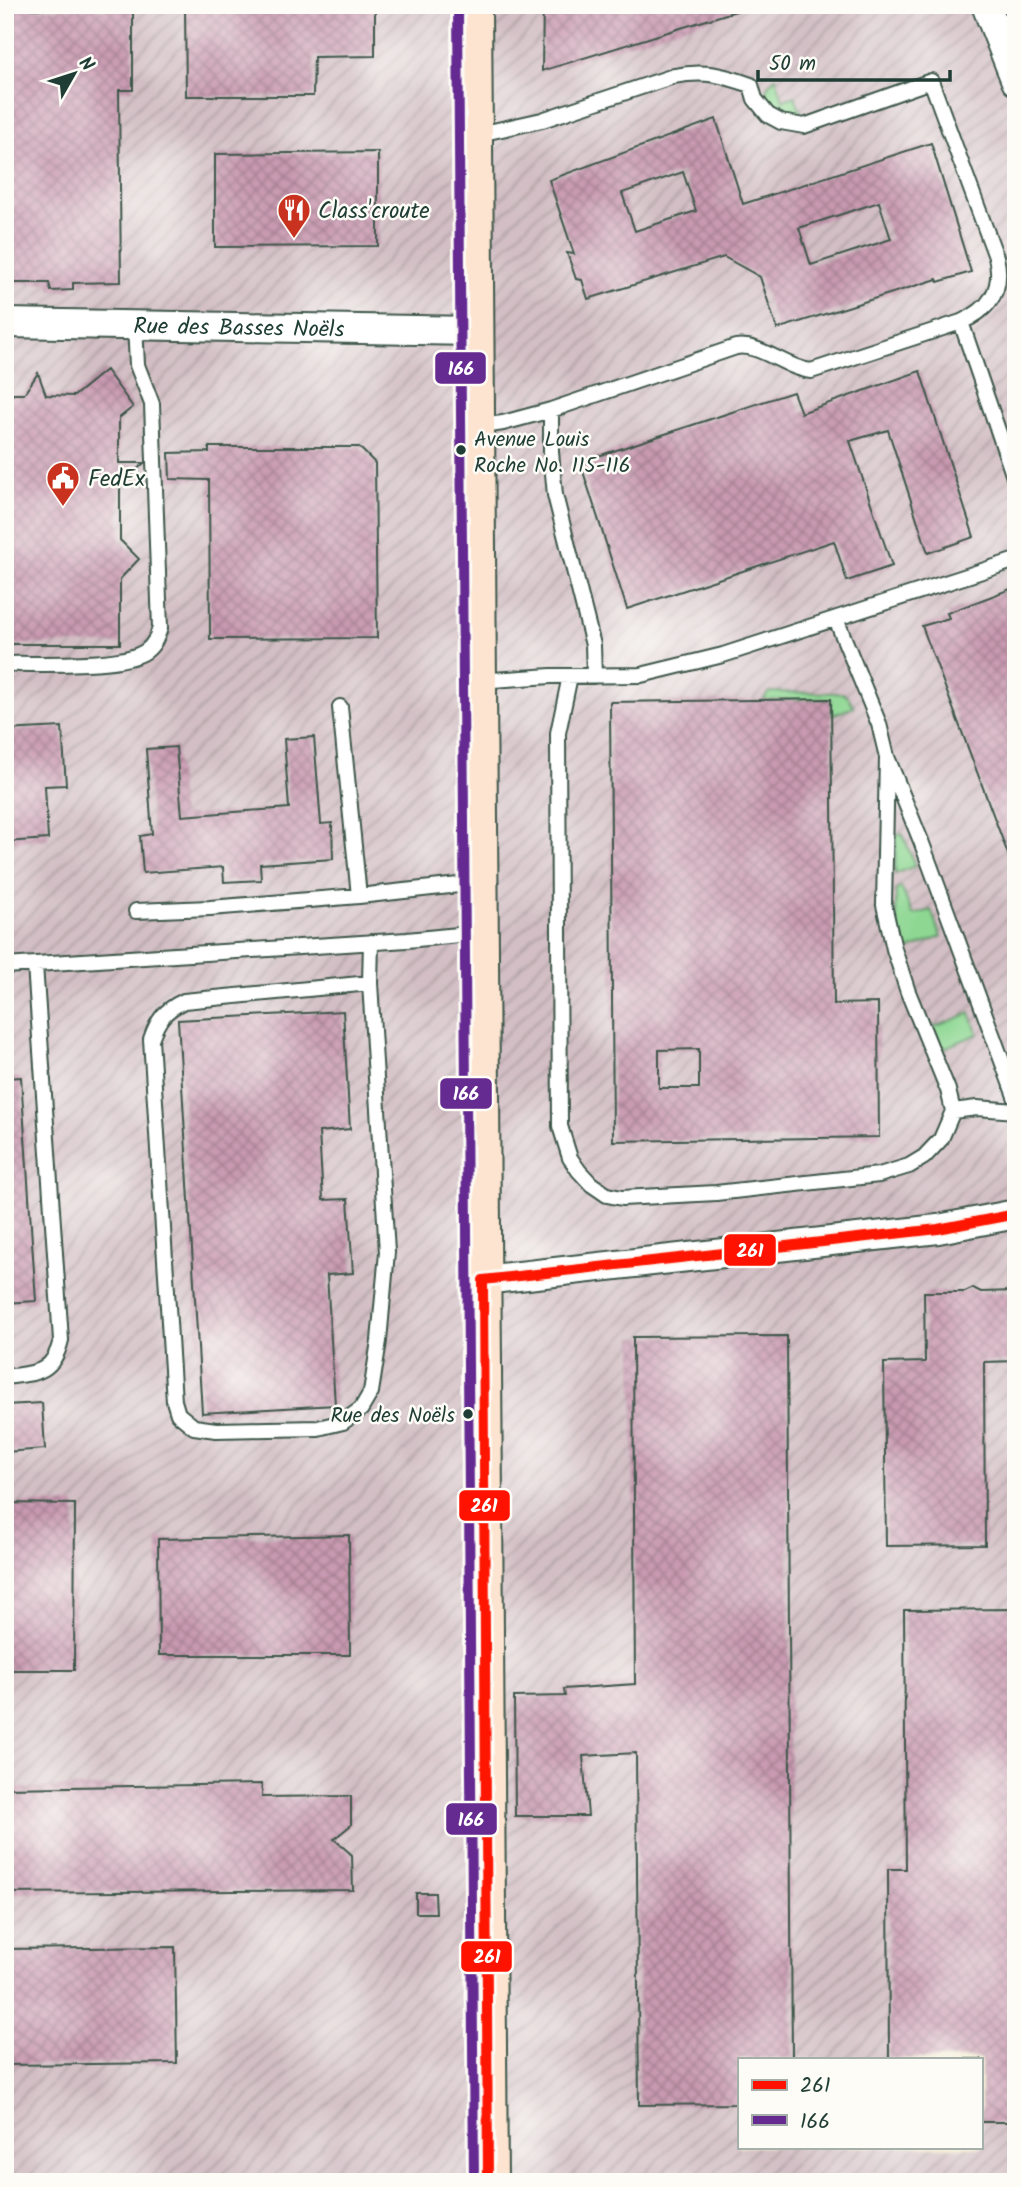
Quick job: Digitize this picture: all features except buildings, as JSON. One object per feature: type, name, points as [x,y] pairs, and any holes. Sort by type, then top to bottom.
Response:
[{"type":"main road","points":[[472,5],[488,2182]]},
{"type":"street","points":[[986,5],[1016,81]]},
{"type":"street","name":"Rue des Basses Noëls","points":[[5,323],[474,331]]},
{"type":"street","points":[[483,1280],[938,1229],[1016,1214]]},
{"type":"lane","points":[[474,136],[542,120],[674,76],[694,72],[711,72],[751,85],[755,99],[768,115],[781,122],[804,125],[931,81],[999,268],[994,295],[987,307],[975,316],[811,371],[789,365],[751,348],[736,347],[551,410],[476,427]]},
{"type":"lane","points":[[961,322],[1016,483]]},
{"type":"lane","points":[[5,664],[124,660],[146,652],[158,635],[160,628],[152,404],[137,365],[135,325]]},
{"type":"lane","points":[[551,410],[555,495],[593,645],[594,676]]},
{"type":"lane","points":[[477,681],[641,675],[723,655],[1016,560]]},
{"type":"lane","points":[[836,620],[879,724],[887,757],[921,841],[1016,1099]]},
{"type":"lane","points":[[570,676],[558,733],[561,1126],[570,1158],[591,1184],[607,1195],[622,1198],[716,1193],[879,1175],[909,1166],[924,1157],[940,1139],[953,1111],[948,1090],[908,992],[884,905],[887,757]]},
{"type":"lane","points":[[340,707],[359,895]]},
{"type":"lane","points":[[136,911],[210,908],[478,883]]},
{"type":"lane","points":[[5,966],[480,933]]},
{"type":"lane","points":[[370,983],[184,1001],[169,1007],[157,1020],[151,1039],[174,1401],[178,1414],[194,1427],[216,1430],[318,1428],[343,1422],[360,1409],[371,1392],[379,1341],[387,1252],[370,983],[371,942]]},
{"type":"lane","points":[[5,1377],[42,1371],[58,1354],[61,1340],[35,965]]},
{"type":"lane","points":[[953,1111],[977,1108],[1016,1111]]},
{"type":"shaded area","points":[[5,5],[1016,5],[1016,2182],[5,2182]]},
{"type":"green space","points":[[776,77],[783,100],[795,96],[801,113],[781,109],[765,96],[768,85]]},
{"type":"green space","points":[[769,692],[843,693],[854,707],[832,715],[831,699],[763,700]]},
{"type":"green space","points":[[900,833],[915,866],[895,874],[896,837]]},
{"type":"green space","points":[[901,887],[913,915],[931,910],[941,937],[906,951],[896,914],[896,890]]},
{"type":"green space","points":[[970,1013],[978,1034],[942,1049],[934,1027]]},
{"type":"transit line","name":"166","points":[[458,5],[474,2182]]},
{"type":"transit line","name":"261","points":[[483,1280],[938,1229],[1016,1214]]},
{"type":"transit line","name":"261","points":[[483,1280],[488,2182]]},
{"type":"place","name":"Class'croute","points":[[294,240]]},
{"type":"place","name":"Avenue Louis Roche No. 115-116","points":[[461,450]]},
{"type":"place","name":"FedEx","points":[[63,508]]},
{"type":"place","name":"Rue des Noëls","points":[[468,1414]]}]
